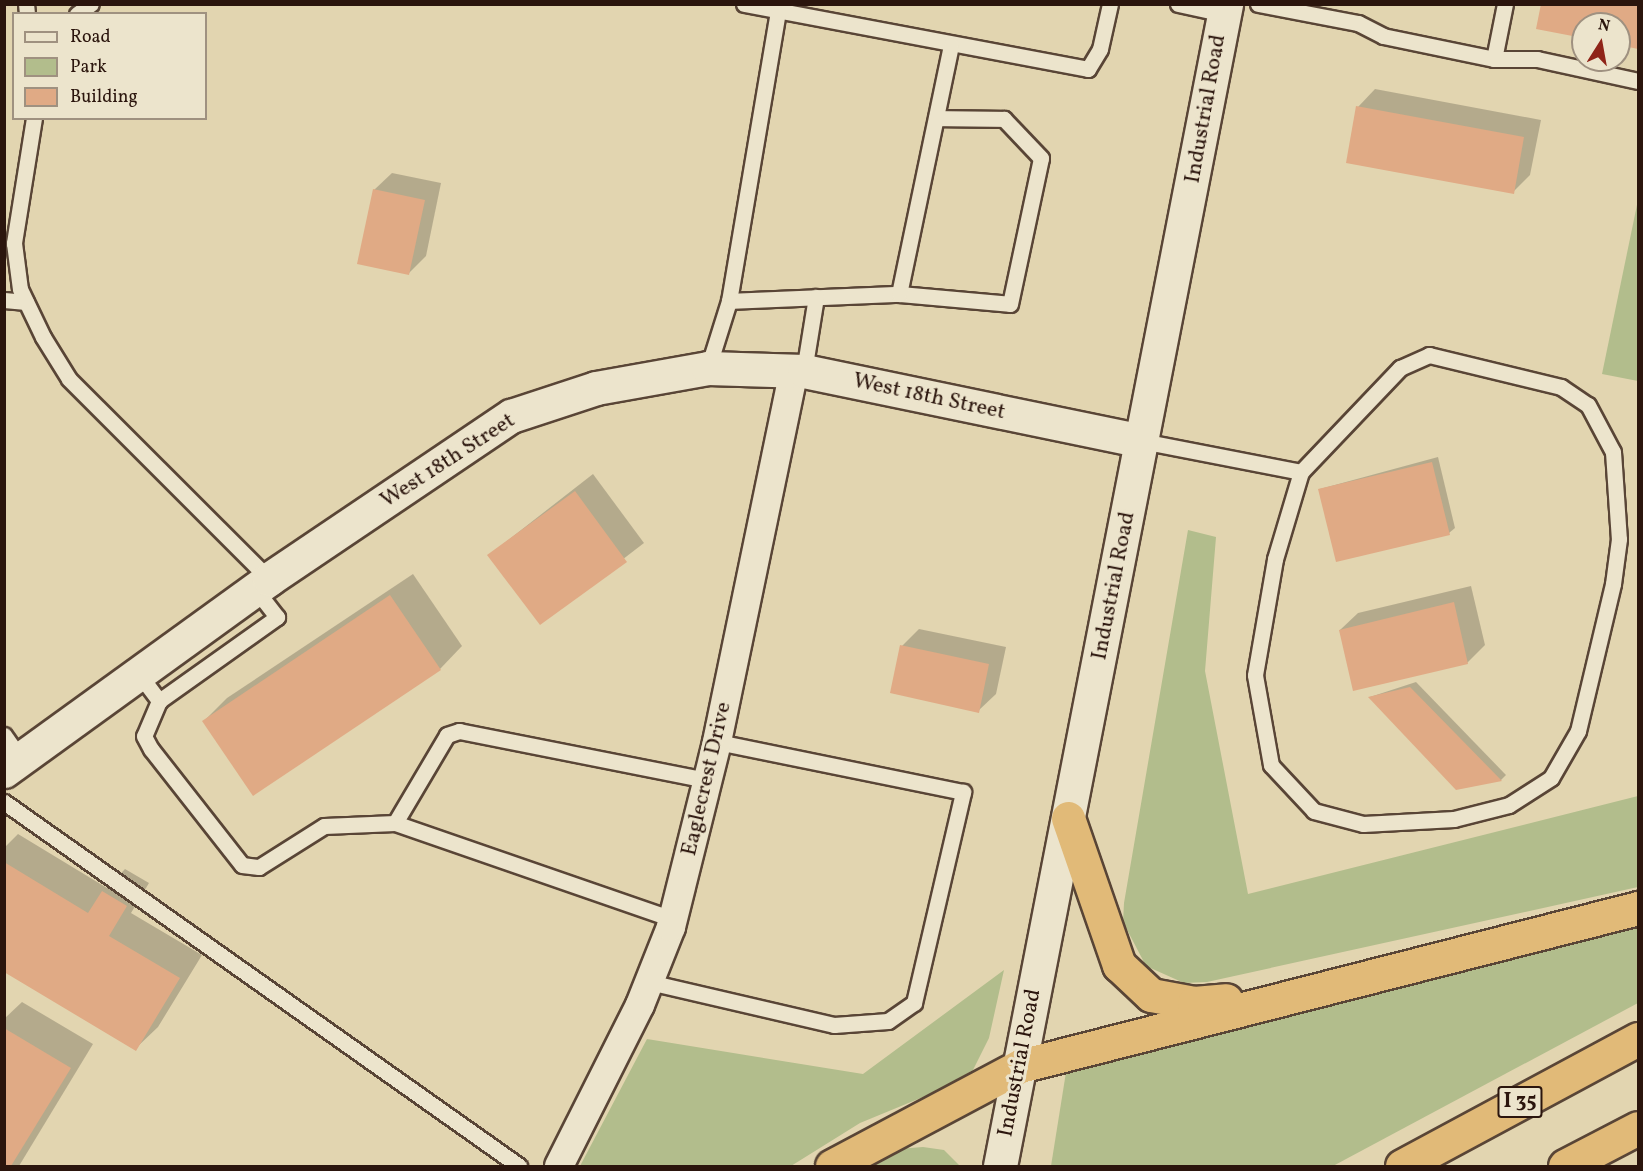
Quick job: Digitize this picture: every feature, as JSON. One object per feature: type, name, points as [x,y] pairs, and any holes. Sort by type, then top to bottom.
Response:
[{"type":"highway","points":[[1068,818],[1119,965],[1151,995],[1194,1003],[1284,995]]},
{"type":"highway","points":[[832,1167],[1020,1066],[1284,995],[1638,908]]},
{"type":"highway","name":"I 35","points":[[1402,1167],[1638,1039]]},
{"type":"highway","points":[[1565,1167],[1638,1128]]},
{"type":"street","name":"Industrial Road","points":[[1000,1167],[1225,9]]},
{"type":"street","name":"West 18th Street","points":[[10,755],[139,674],[262,584],[511,416],[596,388],[708,368],[799,371],[1142,441]]},
{"type":"street","name":"Eaglecrest Drive","points":[[559,1167],[649,982],[673,919],[717,742],[799,371]]},
{"type":"lane","points":[[744,4],[951,45],[1088,69],[1100,50],[1110,4]]},
{"type":"lane","points":[[1178,4],[1225,9]]},
{"type":"lane","points":[[1258,4],[1326,11],[1358,23],[1383,36],[1494,59],[1537,59],[1638,81]]},
{"type":"lane","points":[[1494,59],[1505,4]]},
{"type":"lane","points":[[708,368],[729,301],[778,11]]},
{"type":"lane","points":[[899,294],[951,45]]},
{"type":"lane","points":[[729,301],[899,294],[1010,304],[1041,158],[1004,119],[936,118]]},
{"type":"lane","points":[[34,120],[14,243],[26,302],[69,379],[262,584],[277,617],[159,700],[144,736],[151,749],[242,866],[259,867],[324,826],[395,823],[673,919]]},
{"type":"lane","points":[[799,371],[816,297]]},
{"type":"lane","points":[[4,300],[26,302]]},
{"type":"lane","points":[[1429,355],[1561,387],[1588,405],[1613,452],[1619,538],[1578,731],[1551,778],[1509,805],[1465,816],[1363,824],[1314,811],[1270,765],[1255,675],[1275,560],[1301,472],[1400,368],[1429,355]]},
{"type":"lane","points":[[1142,441],[1301,472]]},
{"type":"lane","points":[[139,674],[159,700]]},
{"type":"lane","points":[[395,823],[447,735],[459,731],[707,780]]},
{"type":"lane","points":[[649,982],[834,1025],[888,1021],[914,1003],[963,792],[717,742]]},
{"type":"lane","points":[[4,802],[519,1167]]},
{"type":"green space","points":[[1638,200],[1638,381],[1602,374]]},
{"type":"green space","points":[[1188,530],[1216,537],[1205,671],[1248,894],[1638,796],[1638,887],[1207,982],[1184,983],[1146,966],[1123,922],[1124,903]]},
{"type":"green space","points":[[1638,923],[1638,1003],[1333,1166],[1051,1166],[1067,1066]]},
{"type":"green space","points":[[1004,970],[989,1038],[973,1070],[940,1090],[860,1123],[791,1166],[580,1166],[647,1039],[863,1074]]},
{"type":"green space","points":[[923,1147],[944,1150],[960,1166],[858,1166],[898,1149]]},
{"type":"building","points":[[1541,4],[1638,4],[1638,49],[1631,48],[1631,12],[1571,12],[1571,36],[1536,29]]},
{"type":"building","points":[[1356,106],[1524,137],[1514,194],[1346,163]]},
{"type":"building","points":[[373,189],[425,200],[409,275],[357,264]]},
{"type":"building","points":[[1432,462],[1450,535],[1336,562],[1318,489]]},
{"type":"building","points":[[575,491],[627,562],[540,625],[487,555]]},
{"type":"building","points":[[390,595],[441,670],[253,796],[202,721]]},
{"type":"building","points":[[1454,602],[1468,664],[1353,691],[1339,630]]},
{"type":"building","points":[[900,645],[989,664],[979,713],[890,693]]},
{"type":"building","points":[[1410,687],[1502,781],[1456,790],[1368,697]]},
{"type":"building","points":[[4,862],[88,913],[102,891],[127,906],[109,936],[180,978],[136,1051],[4,972]]},
{"type":"building","points":[[4,1028],[71,1068],[11,1166],[4,1166]]}]
